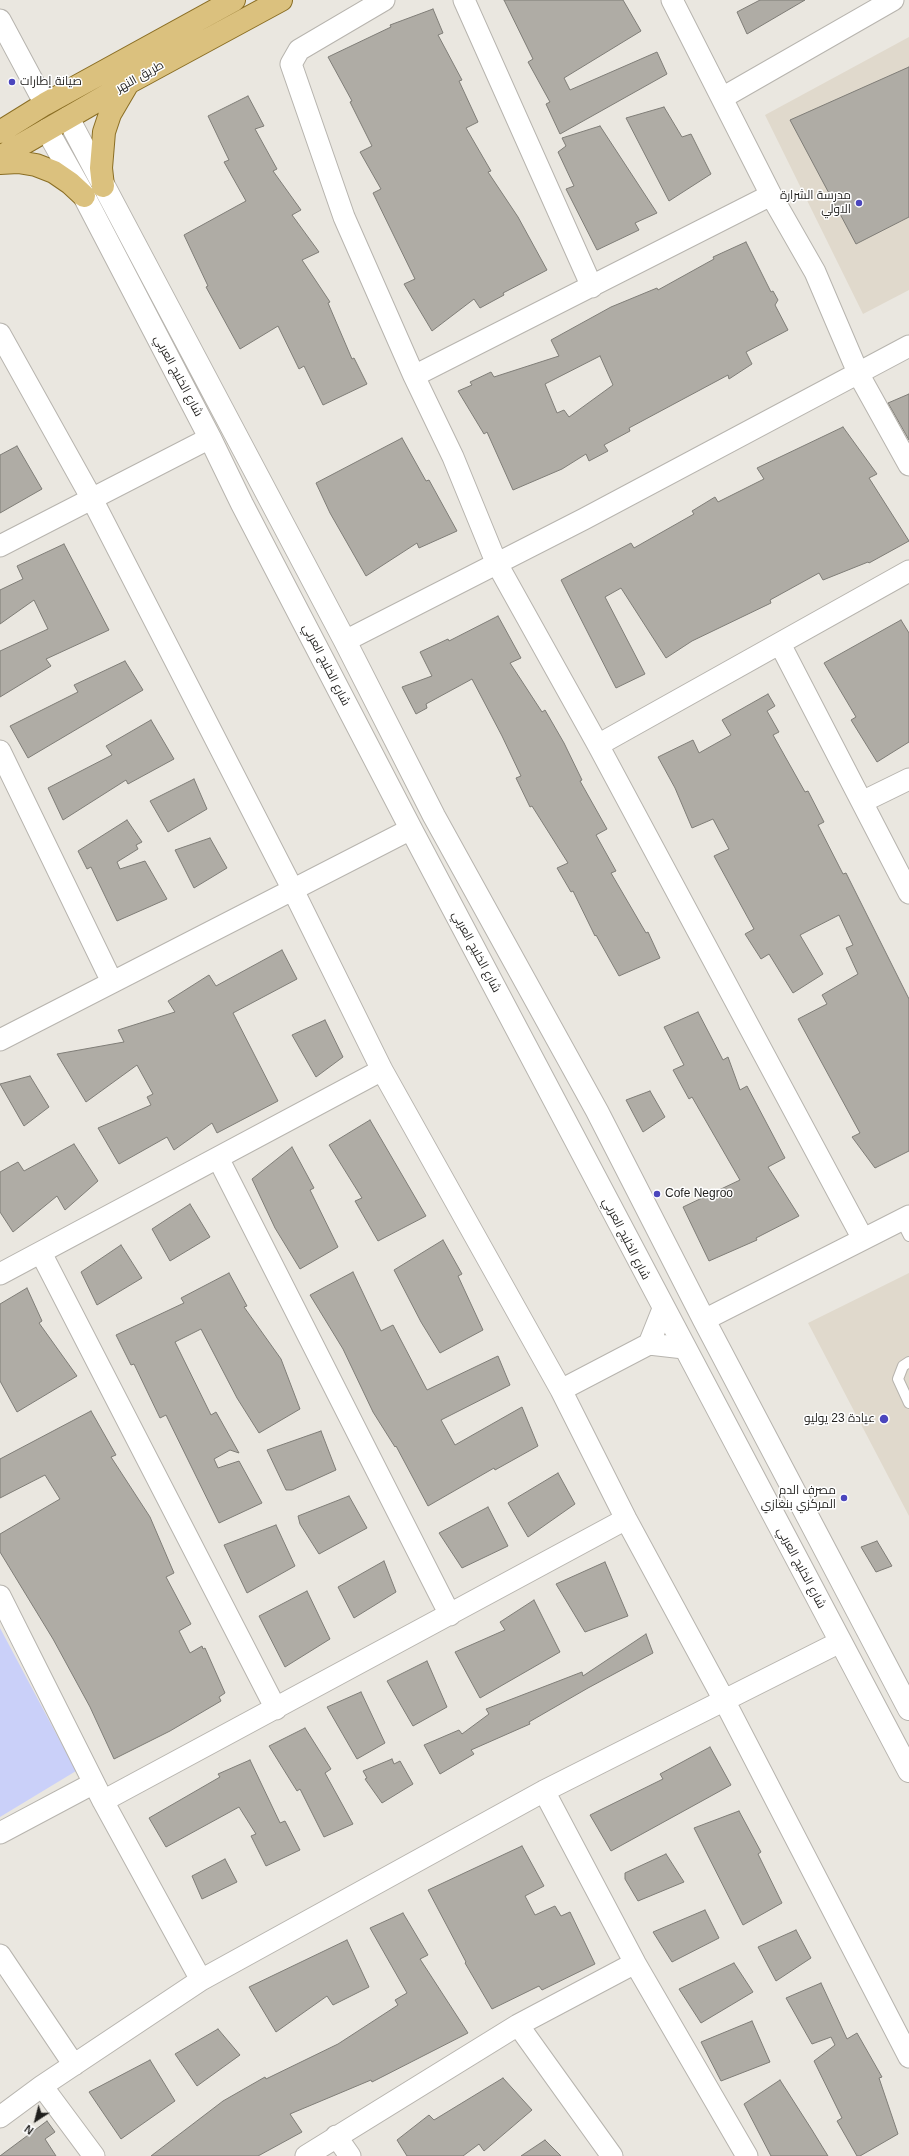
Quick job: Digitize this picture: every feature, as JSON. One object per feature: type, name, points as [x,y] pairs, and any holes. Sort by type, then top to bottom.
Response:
[{"type":"main road","name":"طريق النهر","points":[[0,157],[128,83],[281,0]]},
{"type":"main road","name":"طريق النهر","points":[[0,132],[45,104],[222,3]]},
{"type":"main road","points":[[103,186],[101,168],[104,132],[118,98],[128,83]]},
{"type":"main road","name":"شارع الخليج العربي","points":[[68,118],[345,641],[434,816],[597,1112],[704,1320],[908,1703]]},
{"type":"main road","name":"شارع الخليج العربي","points":[[47,130],[84,196],[411,829],[663,1309],[909,1772]]},
{"type":"main road","points":[[0,163],[18,162],[30,164],[54,172],[70,183],[84,196]]},
{"type":"main road","points":[[567,1125],[597,1112]]},
{"type":"street","points":[[384,0],[299,50],[291,64],[346,222],[414,376],[453,457],[496,562],[598,745],[863,1239]]},
{"type":"street","points":[[464,0],[592,287]]},
{"type":"street","points":[[672,0],[770,195],[815,272],[859,375],[909,465]]},
{"type":"street","points":[[722,98],[886,2]]},
{"type":"street","points":[[0,20],[45,104]]},
{"type":"street","points":[[414,376],[592,287],[770,195]]},
{"type":"street","points":[[0,334],[92,499],[293,890],[382,1070],[562,1390],[626,1519],[724,1700],[909,2057]]},
{"type":"street","points":[[345,641],[496,562],[584,519],[682,465],[859,375],[909,346]]},
{"type":"street","points":[[0,546],[210,438]]},
{"type":"street","points":[[598,745],[909,571]]},
{"type":"street","points":[[780,644],[909,893]]},
{"type":"street","points":[[0,751],[112,982]]},
{"type":"street","points":[[862,802],[909,779]]},
{"type":"street","points":[[2,1033],[112,982],[411,829]]},
{"type":"street","points":[[0,1274],[382,1070]]},
{"type":"street","points":[[218,1158],[450,1616]]},
{"type":"street","points":[[704,1320],[863,1239],[906,1224]]},
{"type":"street","points":[[41,1253],[276,1709]]},
{"type":"street","points":[[649,1344],[663,1309]]},
{"type":"street","points":[[562,1390],[649,1344],[684,1348]]},
{"type":"street","points":[[0,1833],[99,1792],[276,1709],[450,1616],[626,1519]]},
{"type":"street","points":[[0,1596],[99,1792],[201,1980]]},
{"type":"street","points":[[0,2117],[74,2064],[201,1980],[544,1791],[840,1642]]},
{"type":"street","points":[[544,1791],[635,1963],[747,2156]]},
{"type":"street","points":[[0,1955],[74,2064]]},
{"type":"street","points":[[306,2156],[336,2136],[518,2025],[635,1963]]},
{"type":"street","points":[[518,2025],[612,2156]]},
{"type":"street","points":[[42,2086],[94,2156]]},
{"type":"street","points":[[336,2136],[350,2156]]},
{"type":"lane","points":[[909,1362],[902,1366],[898,1379],[909,1403]]},
{"type":"shaded area","name":"مدرسة الشرارة الاولي","points":[[909,37],[909,290],[863,314],[765,115]]},
{"type":"shaded area","name":"عيادة 23 يوليو","points":[[909,1273],[909,1516],[808,1323]]},
{"type":"shaded area","points":[[0,1628],[76,1771],[0,1817]]},
{"type":"building","points":[[504,0],[623,0],[641,31],[564,78],[570,90],[657,52],[667,74],[560,134],[546,104],[550,102],[528,62],[533,59]]},
{"type":"building","points":[[760,0],[805,0],[747,34],[737,12]]},
{"type":"building","points":[[433,9],[443,33],[438,35],[462,80],[459,81],[478,122],[466,128],[491,171],[488,172],[518,217],[547,270],[503,293],[504,295],[480,308],[474,299],[432,331],[404,284],[415,279],[373,193],[381,189],[360,152],[372,146],[350,102],[352,101],[328,57],[391,27],[390,25]]},
{"type":"building","points":[[909,67],[909,217],[856,244],[790,120]]},
{"type":"building","points":[[248,96],[264,126],[255,129],[277,169],[273,171],[301,210],[292,215],[319,252],[302,260],[330,302],[328,303],[352,359],[354,358],[367,384],[323,405],[304,366],[299,369],[278,326],[240,349],[206,287],[208,286],[184,235],[246,201],[224,162],[229,160],[208,116]]},
{"type":"building","points":[[664,107],[682,137],[691,134],[711,174],[669,201],[626,118]]},
{"type":"building","points":[[600,126],[657,213],[635,223],[639,230],[597,250],[566,189],[574,186],[558,152],[566,146],[562,138]]},
{"type":"building","points":[[746,242],[771,292],[773,291],[778,300],[775,305],[788,330],[746,352],[752,364],[729,379],[728,375],[629,428],[630,431],[604,445],[608,451],[589,461],[586,454],[562,469],[513,490],[487,432],[484,434],[458,391],[472,385],[470,382],[491,372],[494,377],[559,356],[551,340],[611,307],[657,288],[658,290],[714,259],[713,257]],"holes":[[[600,356],[613,385],[569,417],[564,410],[557,413],[545,384]]]},
{"type":"building","points":[[909,394],[909,440],[888,403]]},
{"type":"building","points":[[843,427],[877,474],[869,478],[909,541],[869,563],[868,562],[823,580],[819,573],[770,600],[771,603],[692,641],[666,658],[621,588],[605,597],[645,674],[616,688],[561,580],[631,543],[634,548],[694,514],[692,511],[715,497],[718,502],[764,479],[757,468]]},
{"type":"building","points":[[402,438],[426,481],[429,480],[457,531],[419,548],[417,543],[366,576],[330,513],[316,483]]},
{"type":"building","points":[[17,446],[42,489],[0,513],[0,455]]},
{"type":"building","points":[[64,544],[109,630],[46,659],[51,666],[0,697],[0,651],[48,629],[34,600],[0,624],[0,590],[23,579],[17,566]]},
{"type":"building","points":[[498,616],[521,658],[510,663],[542,712],[545,710],[564,743],[582,780],[580,781],[607,829],[596,835],[616,871],[611,873],[646,933],[648,932],[660,958],[619,976],[596,935],[595,936],[573,891],[571,892],[557,868],[568,863],[532,806],[530,807],[516,778],[521,776],[472,679],[426,704],[427,708],[416,714],[402,687],[432,676],[420,652],[448,639],[449,641]]},
{"type":"building","points":[[901,620],[909,633],[909,742],[877,762],[851,720],[856,717],[824,663]]},
{"type":"building","points":[[125,661],[143,690],[28,758],[10,726],[78,692],[74,685]]},
{"type":"building","points":[[768,694],[775,706],[767,711],[779,732],[773,735],[805,792],[808,791],[824,822],[818,825],[843,874],[846,873],[909,999],[909,1151],[875,1168],[852,1137],[860,1133],[798,1019],[827,1004],[822,995],[858,974],[846,948],[853,945],[839,915],[800,935],[823,974],[793,993],[769,954],[761,959],[745,934],[754,929],[714,856],[729,849],[713,819],[692,828],[675,788],[658,757],[693,740],[699,753],[731,735],[722,720]]},
{"type":"building","points":[[151,720],[174,759],[128,784],[126,780],[63,820],[48,788],[112,755],[106,746]]},
{"type":"building","points":[[194,779],[207,809],[168,832],[150,801]]},
{"type":"building","points":[[127,820],[142,842],[136,845],[138,849],[117,862],[120,869],[145,861],[167,899],[117,921],[91,867],[87,869],[78,851]]},
{"type":"building","points":[[210,838],[227,868],[194,888],[175,850]]},
{"type":"building","points":[[282,950],[297,979],[233,1013],[278,1101],[217,1133],[212,1123],[174,1150],[167,1137],[119,1164],[98,1128],[151,1105],[147,1097],[153,1094],[137,1065],[86,1102],[57,1054],[124,1042],[118,1030],[175,1012],[168,1001],[209,975],[216,986]]},
{"type":"building","points":[[698,1012],[723,1060],[728,1057],[740,1090],[747,1086],[785,1158],[768,1167],[799,1216],[756,1238],[757,1240],[709,1261],[683,1207],[740,1180],[692,1097],[689,1099],[673,1070],[684,1065],[664,1027]]},
{"type":"building","points":[[325,1020],[343,1057],[316,1077],[292,1035]]},
{"type":"building","points":[[30,1076],[49,1107],[24,1126],[0,1084]]},
{"type":"building","points":[[650,1091],[665,1117],[643,1132],[626,1100]]},
{"type":"building","points":[[370,1120],[426,1216],[378,1241],[355,1201],[362,1198],[329,1145]]},
{"type":"building","points":[[74,1144],[98,1181],[65,1210],[57,1196],[13,1232],[0,1212],[0,1172],[18,1162],[24,1171]]},
{"type":"building","points":[[292,1147],[314,1188],[310,1190],[338,1247],[300,1269],[275,1228],[252,1179]]},
{"type":"building","points":[[190,1204],[210,1237],[170,1261],[152,1229]]},
{"type":"building","points":[[443,1240],[462,1274],[458,1276],[483,1330],[440,1353],[421,1322],[394,1270]]},
{"type":"building","points":[[121,1245],[142,1278],[97,1305],[81,1272]]},
{"type":"building","points":[[353,1272],[381,1331],[393,1325],[427,1390],[498,1356],[510,1385],[441,1420],[455,1445],[522,1407],[538,1446],[495,1470],[494,1468],[428,1506],[396,1446],[395,1447],[373,1412],[343,1349],[310,1295]]},
{"type":"building","points":[[229,1273],[247,1306],[244,1307],[281,1359],[300,1409],[259,1433],[237,1398],[201,1329],[175,1342],[211,1415],[216,1412],[239,1453],[230,1450],[214,1459],[218,1468],[239,1461],[262,1503],[219,1523],[166,1415],[160,1418],[134,1364],[131,1365],[116,1335],[184,1303],[181,1298]]},
{"type":"building","points":[[27,1288],[42,1321],[39,1323],[77,1376],[17,1412],[0,1381],[0,1304]]},
{"type":"building","points":[[91,1411],[116,1455],[111,1457],[150,1517],[174,1573],[166,1577],[191,1624],[179,1631],[190,1653],[202,1646],[203,1649],[205,1648],[225,1693],[219,1697],[221,1701],[170,1731],[114,1759],[90,1707],[53,1639],[0,1552],[0,1534],[60,1499],[45,1475],[0,1498],[0,1459]]},
{"type":"building","points":[[321,1431],[336,1470],[292,1490],[286,1490],[267,1450]]},
{"type":"building","points":[[558,1473],[575,1504],[528,1537],[508,1503]]},
{"type":"building","points":[[349,1496],[367,1528],[319,1554],[300,1524],[298,1516]]},
{"type":"building","points":[[488,1507],[508,1546],[462,1568],[439,1533]]},
{"type":"building","points":[[276,1525],[295,1566],[247,1593],[224,1545]]},
{"type":"building","points":[[877,1541],[892,1566],[876,1572],[861,1547]]},
{"type":"building","points":[[384,1561],[396,1592],[354,1618],[338,1587]]},
{"type":"building","points":[[605,1562],[628,1616],[585,1632],[556,1584]]},
{"type":"building","points":[[307,1591],[330,1639],[285,1667],[259,1616]]},
{"type":"building","points":[[534,1600],[560,1652],[480,1698],[455,1652],[505,1630],[500,1622]]},
{"type":"building","points":[[646,1634],[653,1653],[529,1722],[530,1724],[471,1750],[474,1754],[440,1774],[424,1745],[459,1730],[462,1734],[489,1714],[486,1709],[582,1672],[583,1676]]},
{"type":"building","points":[[427,1661],[447,1707],[413,1726],[387,1681]]},
{"type":"building","points":[[361,1692],[385,1743],[357,1759],[327,1707]]},
{"type":"building","points":[[305,1728],[331,1769],[325,1773],[353,1824],[324,1837],[300,1789],[297,1791],[269,1746]]},
{"type":"building","points":[[710,1747],[731,1785],[611,1851],[590,1815],[663,1779],[660,1774]]},
{"type":"building","points":[[392,1759],[394,1764],[400,1761],[413,1784],[382,1803],[365,1779],[367,1778],[363,1771]]},
{"type":"building","points":[[250,1760],[280,1823],[285,1821],[300,1850],[266,1866],[251,1836],[256,1834],[239,1807],[166,1847],[149,1818],[220,1777],[218,1774]]},
{"type":"building","points":[[739,1811],[761,1852],[758,1854],[782,1903],[743,1925],[694,1828]]},
{"type":"building","points":[[522,1846],[544,1886],[525,1896],[535,1915],[555,1906],[561,1916],[570,1912],[595,1964],[542,1990],[539,1986],[492,2009],[465,1963],[466,1962],[428,1890]]},
{"type":"building","points":[[666,1854],[684,1882],[638,1901],[625,1879],[625,1873]]},
{"type":"building","points":[[225,1859],[237,1882],[202,1899],[192,1876]]},
{"type":"building","points":[[705,1910],[719,1938],[672,1962],[653,1932]]},
{"type":"building","points":[[403,1913],[428,1955],[420,1959],[468,2033],[372,2082],[371,2080],[290,2114],[302,2132],[258,2156],[151,2156],[223,2101],[265,2077],[266,2079],[338,2044],[398,2005],[395,2000],[407,1993],[370,1928]]},
{"type":"building","points":[[796,1930],[811,1958],[776,1981],[758,1947]]},
{"type":"building","points":[[347,1940],[369,1987],[333,2005],[327,1996],[276,2032],[249,1987]]},
{"type":"building","points":[[734,1963],[753,1992],[701,2023],[679,1989]]},
{"type":"building","points":[[821,1983],[847,2039],[857,2033],[882,2077],[879,2078],[898,2134],[860,2156],[857,2156],[837,2121],[842,2118],[814,2061],[835,2045],[831,2037],[812,2044],[786,1998]]},
{"type":"building","points":[[752,2021],[770,2062],[721,2081],[701,2042]]},
{"type":"building","points":[[218,2029],[240,2055],[197,2086],[175,2054]]},
{"type":"building","points":[[150,2060],[175,2101],[121,2139],[89,2092]]},
{"type":"building","points":[[503,2078],[532,2110],[484,2151],[479,2144],[463,2156],[407,2156],[397,2140],[429,2115],[434,2120]]},
{"type":"building","points":[[780,2080],[828,2156],[771,2156],[744,2104]]},
{"type":"building","points":[[47,2121],[55,2132],[45,2139],[56,2156],[0,2156]]},
{"type":"building","points":[[545,2140],[561,2156],[521,2156]]},
{"type":"place","name":"صيانة إطارات","points":[[12,82]]},
{"type":"place","name":"مدرسة الشرارة الاولي","points":[[859,203]]},
{"type":"place","name":"Cofe Negroo","points":[[657,1194]]},
{"type":"place","name":"عيادة 23 يوليو","points":[[884,1419]]},
{"type":"place","name":"مصرف الدم المركزي بنغازي","points":[[844,1498]]}]
